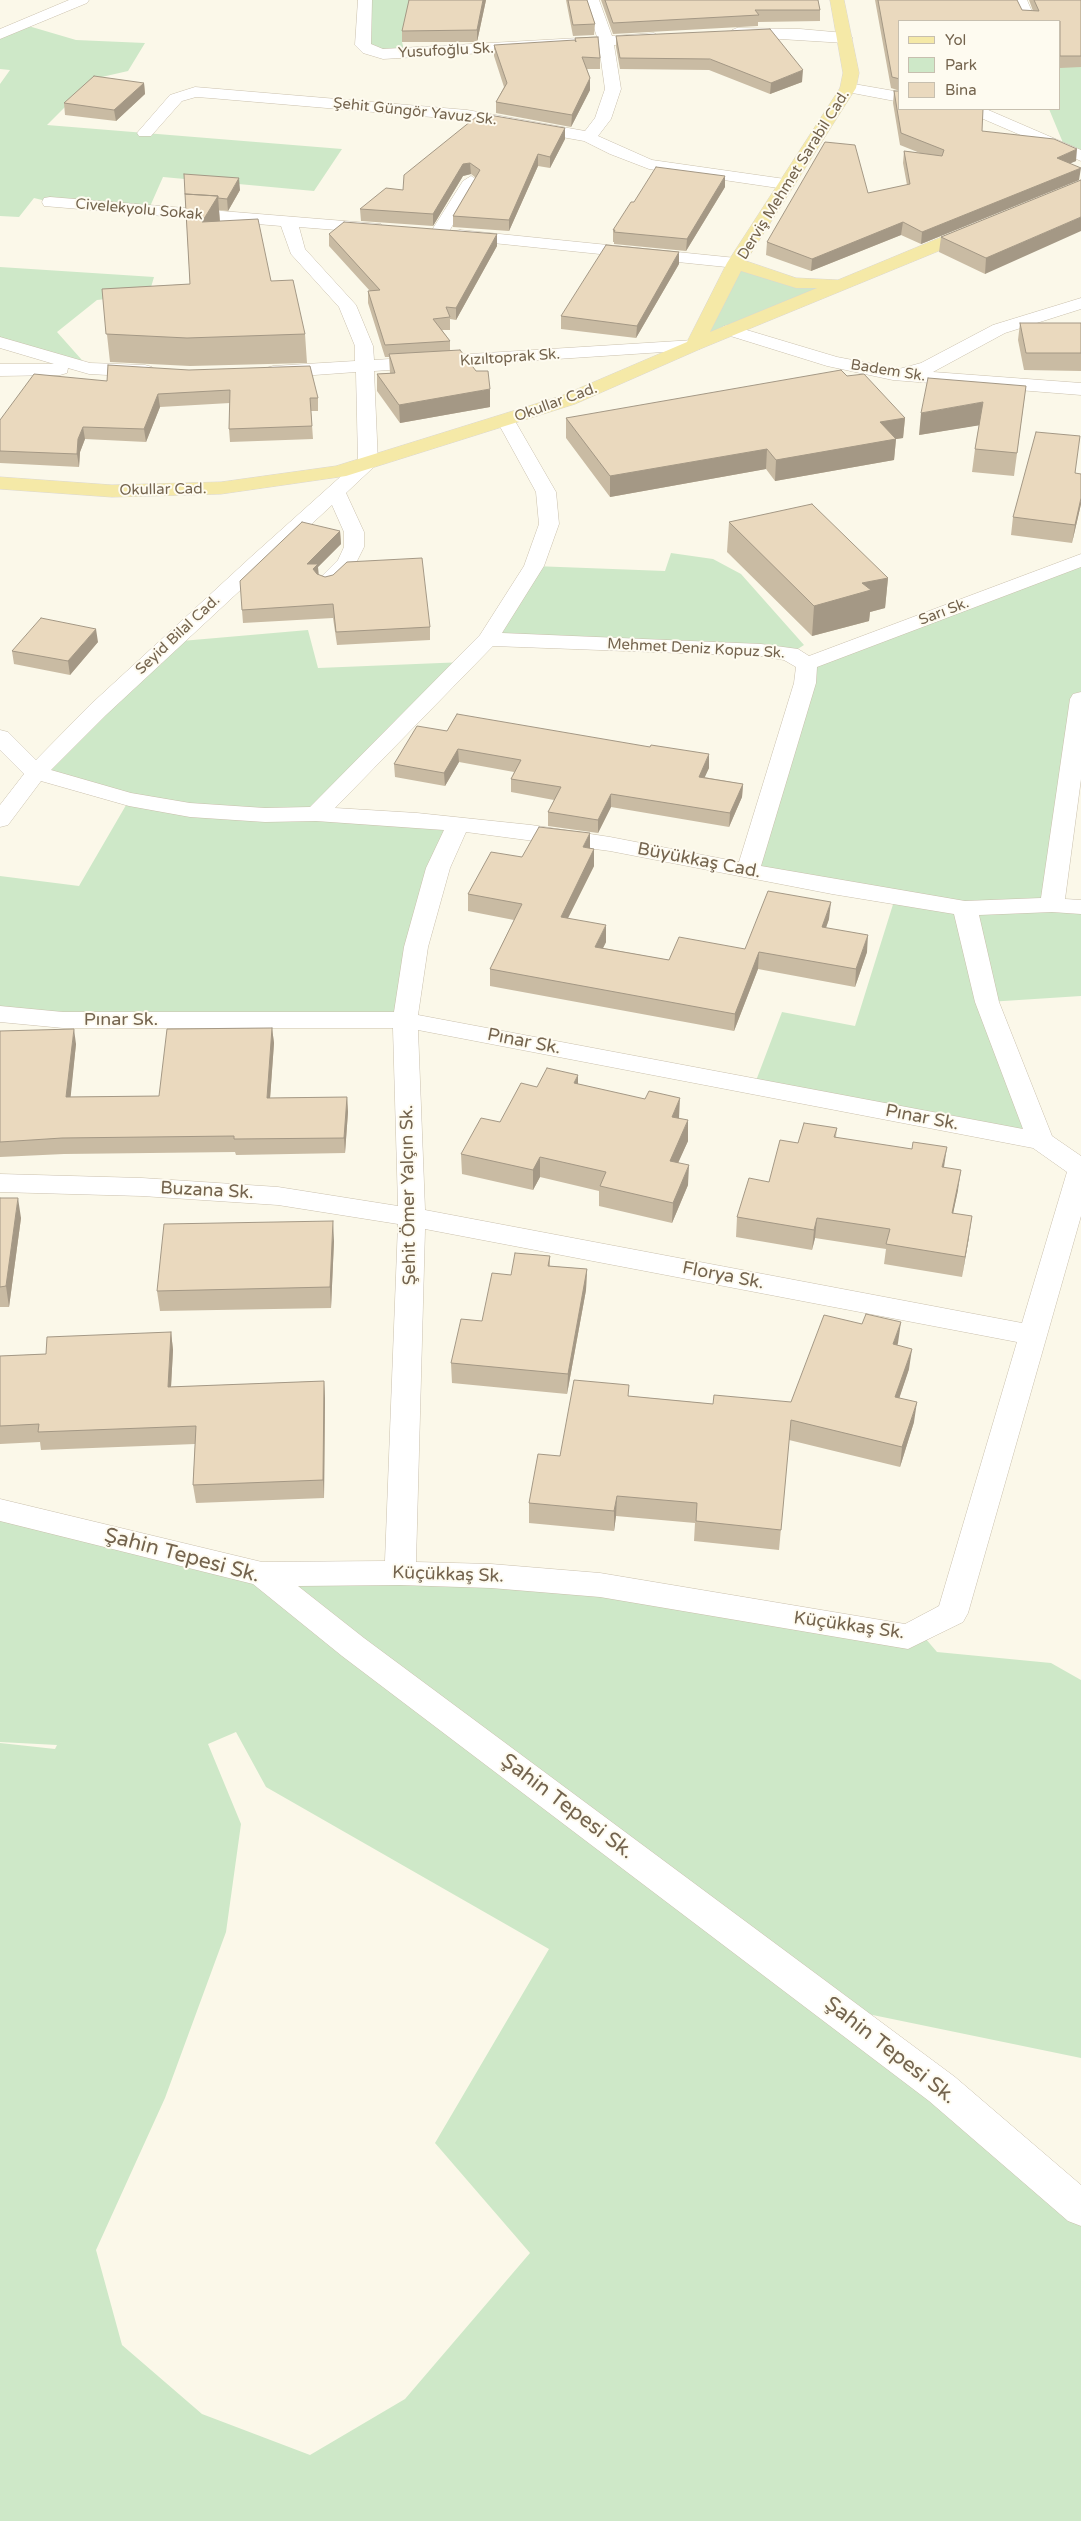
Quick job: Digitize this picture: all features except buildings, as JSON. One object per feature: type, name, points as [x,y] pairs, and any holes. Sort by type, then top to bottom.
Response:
[{"type":"main road","name":"Derviş Mehmet Sarabil Cad.","points":[[837,0],[851,73],[848,88],[736,263],[766,276],[796,283],[823,285],[854,279]]},
{"type":"main road","name":"Okullar Cad.","points":[[0,483],[112,491],[221,488],[339,472],[568,400],[694,345],[990,224]]},
{"type":"main road","points":[[694,345],[736,263]]},
{"type":"street","points":[[4,30],[82,0]]},
{"type":"street","name":"Yusufoğlu Sk.","points":[[365,0],[363,45],[376,53],[405,53],[664,38]]},
{"type":"street","points":[[589,137],[603,119],[613,89],[606,41],[592,0]]},
{"type":"street","points":[[1020,0],[1028,20]]},
{"type":"street","points":[[723,34],[800,34],[845,38]]},
{"type":"street","points":[[848,88],[898,97]]},
{"type":"street","name":"Şehit Güngör Yavuz Sk.","points":[[145,133],[170,102],[184,94],[195,92],[467,115],[589,137],[616,151],[650,164],[785,184]]},
{"type":"street","points":[[975,110],[1081,156]]},
{"type":"street","points":[[439,232],[471,181]]},
{"type":"street","name":"Civelekyolu Sokak","points":[[50,202],[392,230]]},
{"type":"street","points":[[289,223],[297,250],[347,305],[364,346],[363,367],[368,463]]},
{"type":"street","points":[[420,231],[736,263]]},
{"type":"street","points":[[893,374],[926,368],[999,328],[1081,303]]},
{"type":"street","name":"Badem Sk.","points":[[730,330],[832,362],[893,374],[1072,389]]},
{"type":"street","points":[[0,342],[89,368]]},
{"type":"street","name":"Kızıltoprak Sk.","points":[[254,372],[363,367],[694,345]]},
{"type":"street","points":[[0,370],[89,368],[163,372]]},
{"type":"street","points":[[0,385],[36,369]]},
{"type":"street","points":[[1072,389],[1081,398]]},
{"type":"street","points":[[316,814],[488,639],[534,566],[549,524],[546,492],[506,421]]},
{"type":"street","name":"Seyid Bilal Cad.","points":[[0,820],[36,773],[105,704],[259,560],[368,463]]},
{"type":"street","points":[[326,582],[347,563],[354,548],[354,532],[336,492]]},
{"type":"street","name":"Sarı Sk.","points":[[807,664],[1081,560]]},
{"type":"street","name":"Mehmet Deniz Kopuz Sk.","points":[[488,639],[761,650],[790,654],[807,664],[805,683],[748,871]]},
{"type":"street","points":[[1052,905],[1081,699]]},
{"type":"street","points":[[0,737],[36,773]]},
{"type":"street","name":"Büyükkaş Cad.","points":[[36,773],[129,800],[190,810],[265,815],[316,814],[458,824],[531,832],[610,844],[748,871],[964,908],[1052,905],[1081,907]]},
{"type":"street","name":"Şehit Ömer Yalçın Sk.","points":[[400,1573],[412,1217],[405,1020],[416,947],[438,868],[458,824]]},
{"type":"street","points":[[964,908],[988,1002],[1041,1141]]},
{"type":"street","name":"Pınar Sk.","points":[[0,1014],[63,1020],[405,1020],[1041,1141]]},
{"type":"street","name":"Küçükkaş Sk.","points":[[262,1574],[400,1573],[490,1576],[600,1585],[908,1637],[952,1613],[1081,1170],[1041,1141]]},
{"type":"street","name":"Buzana Sk.","points":[[0,1184],[142,1187],[278,1196],[412,1217]]},
{"type":"street","name":"Florya Sk.","points":[[412,1217],[1033,1335]]},
{"type":"street","name":"Şahin Tepesi Sk.","points":[[0,1510],[262,1574],[354,1647],[942,2090],[1081,2209]]},
{"type":"green space","points":[[365,0],[439,0],[402,42],[405,53],[368,50]]},
{"type":"green space","points":[[25,25],[76,40],[145,43],[128,71],[93,79],[47,125],[342,149],[314,191],[163,177],[148,211],[50,202],[34,198],[19,217],[0,216],[0,84],[10,70],[0,69],[0,34]]},
{"type":"green space","points":[[1061,31],[1081,31],[1081,156],[1066,150],[1049,110],[1061,110]]},
{"type":"green space","points":[[736,263],[796,283],[854,279],[694,345]]},
{"type":"green space","points":[[0,267],[154,277],[149,294],[97,300],[57,332],[89,368],[0,342]]},
{"type":"green space","points":[[671,553],[713,559],[741,574],[804,645],[790,654],[488,639],[534,566],[665,571]]},
{"type":"green space","points":[[1081,560],[1081,699],[1052,904],[1081,907],[1081,996],[988,1002],[1041,1141],[754,1086],[782,1012],[855,1026],[895,898],[748,871],[807,664]]},
{"type":"green space","points":[[308,630],[318,668],[465,662],[316,814],[458,825],[405,1020],[0,1014],[0,876],[79,886],[129,800],[36,773],[170,642]]},
{"type":"green space","points":[[0,1510],[262,1574],[400,1573],[919,1631],[937,1652],[1051,1663],[1081,1680],[1081,2058],[834,2007],[1081,2201],[1081,2521],[0,2521],[0,1743],[55,1749],[57,1745],[0,1742]],"holes":[[[236,1732],[266,1787],[549,1949],[435,2143],[530,2253],[405,2399],[310,2455],[202,2414],[122,2345],[96,2250],[165,2098],[226,1932],[241,1824],[208,1744]]]}]
